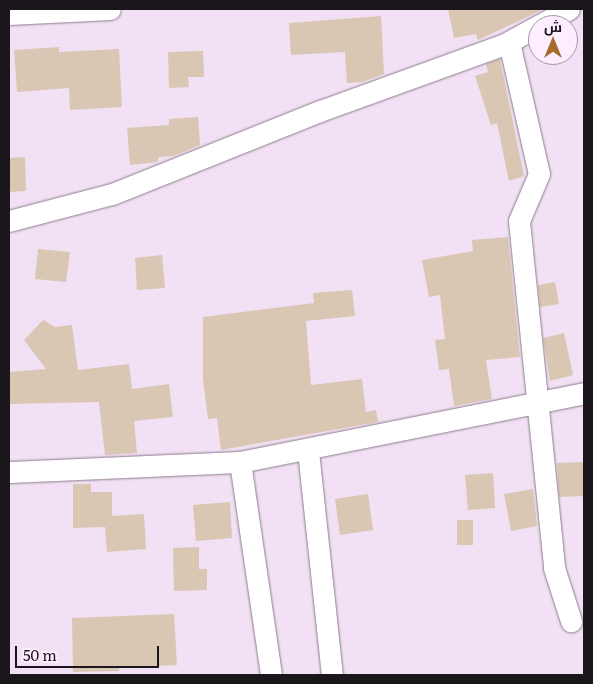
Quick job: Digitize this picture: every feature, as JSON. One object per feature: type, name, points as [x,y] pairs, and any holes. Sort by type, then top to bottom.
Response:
[{"type":"street","points":[[9,14],[110,9]]},
{"type":"street","points":[[558,15],[569,9]]},
{"type":"street","points":[[9,221],[112,194],[320,111],[510,42],[528,31]]},
{"type":"street","points":[[510,42],[539,174],[519,220],[554,568],[571,621]]},
{"type":"street","points":[[9,472],[240,462],[308,451],[584,393]]},
{"type":"street","points":[[308,451],[332,675]]},
{"type":"street","points":[[240,462],[271,675]]},
{"type":"building","points":[[448,9],[544,9],[478,40],[476,34],[454,38]]},
{"type":"building","points":[[381,16],[384,74],[362,82],[347,83],[345,52],[291,55],[289,23]]},
{"type":"building","points":[[59,47],[59,52],[119,49],[122,107],[70,110],[69,88],[17,92],[14,50]]},
{"type":"building","points":[[203,51],[204,77],[188,77],[189,87],[169,88],[168,52]]},
{"type":"building","points":[[500,59],[524,176],[509,181],[497,123],[491,125],[475,76],[488,72],[486,64]]},
{"type":"building","points":[[198,117],[200,145],[174,156],[159,157],[157,162],[130,165],[127,128],[169,125],[169,119]]},
{"type":"building","points":[[25,157],[26,191],[9,192],[9,158]]},
{"type":"building","points":[[508,237],[520,357],[486,360],[492,399],[454,406],[449,369],[439,370],[435,340],[445,339],[440,295],[429,297],[422,260],[473,251],[472,240]]},
{"type":"building","points":[[38,249],[70,252],[66,282],[35,279]]},
{"type":"building","points":[[162,255],[165,288],[137,290],[135,258]]},
{"type":"building","points":[[555,282],[559,304],[540,307],[538,285]]},
{"type":"building","points":[[352,290],[355,316],[306,321],[311,385],[362,379],[366,412],[376,410],[378,422],[221,450],[217,418],[208,419],[203,379],[203,317],[314,303],[313,293]]},
{"type":"building","points":[[43,320],[55,327],[72,325],[78,370],[129,364],[132,389],[169,384],[173,417],[134,421],[137,453],[105,455],[99,402],[9,404],[9,372],[46,369],[24,340]]},
{"type":"building","points":[[564,333],[573,375],[550,381],[543,338]]},
{"type":"building","points":[[584,462],[584,496],[559,497],[557,463]]},
{"type":"building","points":[[493,473],[495,508],[468,510],[465,475]]},
{"type":"building","points":[[73,484],[91,484],[91,492],[112,492],[112,516],[144,514],[146,549],[107,552],[105,527],[73,528]]},
{"type":"building","points":[[533,489],[537,526],[511,531],[504,494]]},
{"type":"building","points":[[368,494],[373,530],[340,535],[335,499]]},
{"type":"building","points":[[230,502],[232,538],[196,541],[193,505]]},
{"type":"building","points":[[457,520],[473,520],[473,545],[457,545]]},
{"type":"building","points":[[199,547],[199,569],[207,569],[207,590],[174,591],[173,548]]},
{"type":"building","points":[[174,614],[177,665],[119,668],[119,671],[73,672],[72,618]]}]
